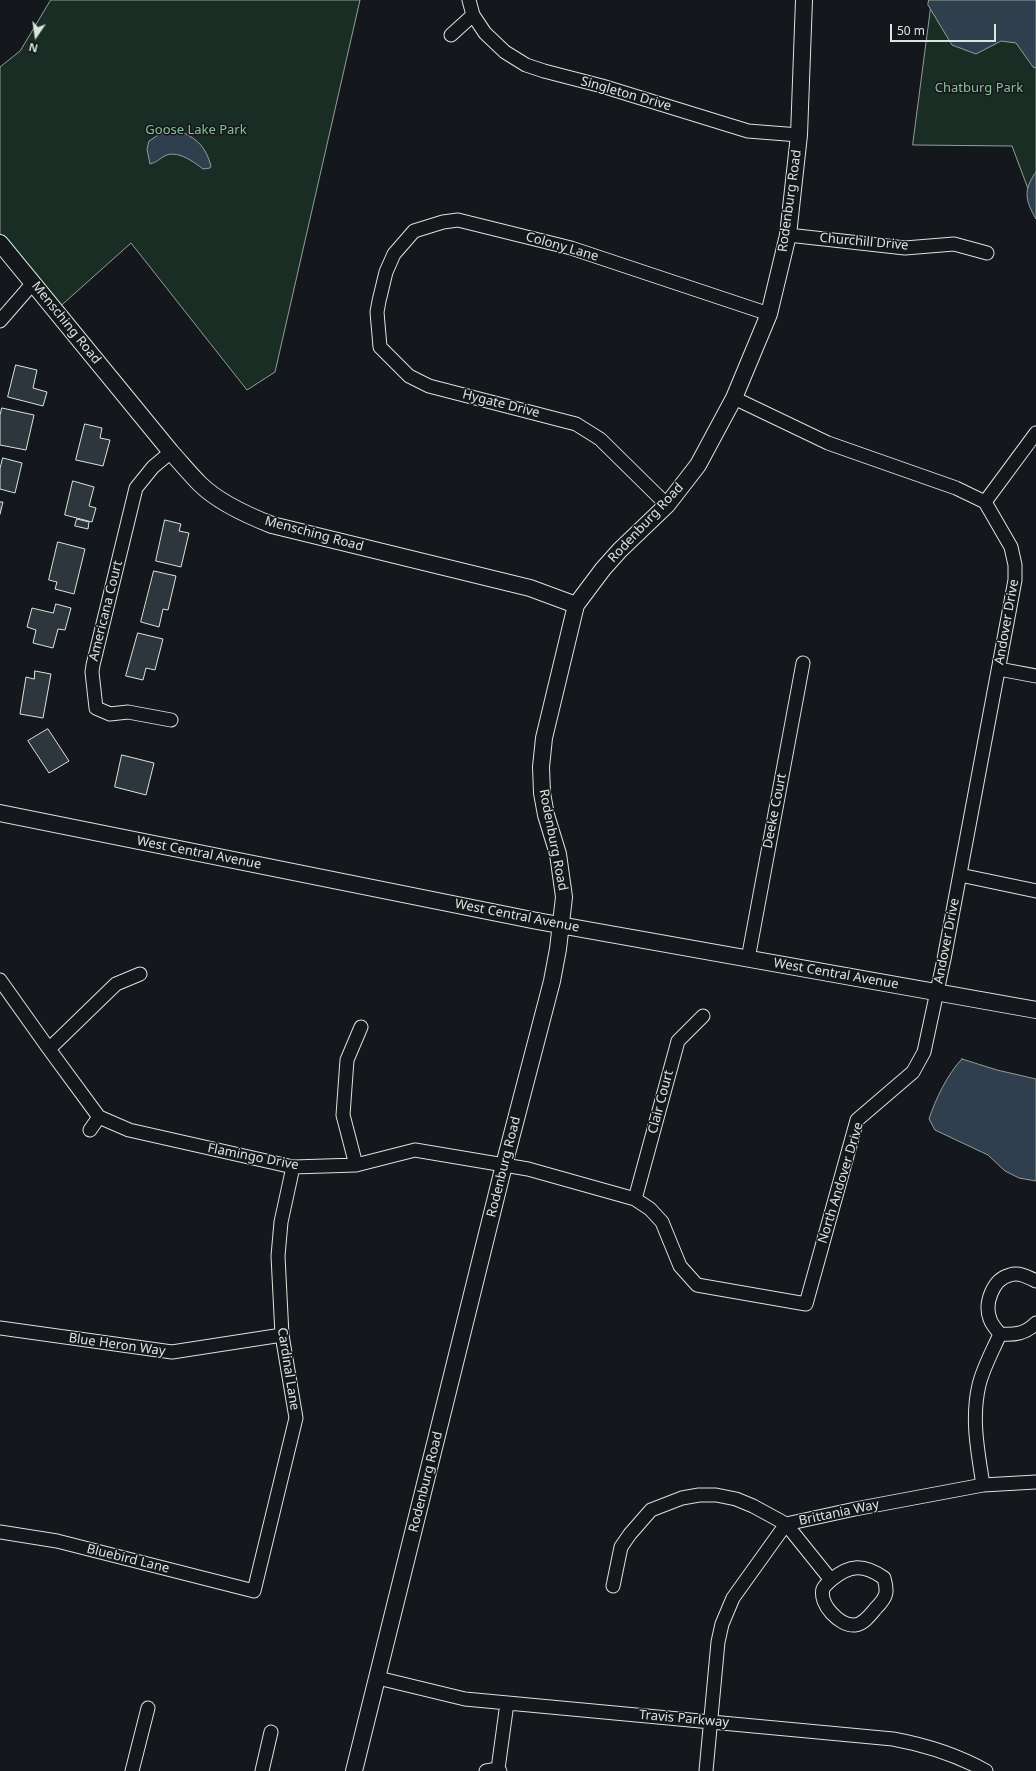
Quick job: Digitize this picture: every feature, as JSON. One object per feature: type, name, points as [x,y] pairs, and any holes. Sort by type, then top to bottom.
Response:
[{"type":"street","name":"Singleton Drive","points":[[469,0],[473,15],[485,33],[506,52],[526,65],[602,86],[748,131],[799,136]]},
{"type":"street","name":"Rodenburg Road","points":[[354,1771],[504,1165],[552,981],[562,925],[564,897],[558,854],[546,815],[542,793],[541,767],[544,738],[576,605],[620,550],[667,505],[698,465],[734,398],[770,314],[788,235],[799,136],[804,0]]},
{"type":"street","points":[[451,35],[473,15]]},
{"type":"street","name":"Colony Lane","points":[[382,286],[394,254],[414,231],[443,222],[458,220],[571,248],[770,314]]},
{"type":"street","name":"Churchill Drive","points":[[788,235],[905,248],[954,244],[987,253]]},
{"type":"street","name":"Mensching Road","points":[[0,243],[171,452],[201,485],[245,514],[272,525],[530,588],[576,605]]},
{"type":"street","points":[[0,321],[33,283]]},
{"type":"street","name":"Hygate Drive","points":[[382,286],[377,312],[380,347],[409,376],[429,386],[576,424],[600,439],[667,505]]},
{"type":"street","points":[[734,398],[828,443],[956,488],[985,502],[1036,432]]},
{"type":"street","name":"Americana Court","points":[[171,452],[153,467],[136,488],[92,672],[96,708],[110,714],[128,712],[171,720]]},
{"type":"street","name":"Andover Drive","points":[[936,992],[960,875],[1015,580],[1015,565],[1011,547],[985,502]]},
{"type":"street","name":"Deeke Court","points":[[748,959],[803,663]]},
{"type":"street","points":[[999,669],[1036,676]]},
{"type":"street","name":"West Central Avenue","points":[[0,813],[562,925],[1036,1010]]},
{"type":"street","points":[[960,875],[1036,891]]},
{"type":"street","points":[[49,1049],[116,984],[140,974]]},
{"type":"street","points":[[0,980],[99,1117],[90,1130]]},
{"type":"street","name":"North Andover Drive","points":[[806,1304],[857,1120],[917,1067],[924,1052],[936,992]]},
{"type":"street","name":"Clair Court","points":[[635,1199],[678,1041],[703,1016]]},
{"type":"street","points":[[356,1165],[343,1115],[347,1060],[360,1027]]},
{"type":"street","name":"Flamingo Drive","points":[[99,1117],[129,1130],[293,1167],[356,1165],[415,1150],[528,1169],[635,1199],[650,1209],[662,1222],[680,1266],[697,1285],[806,1304]]},
{"type":"street","name":"Cardinal Lane","points":[[254,1591],[296,1418],[282,1335],[278,1256],[281,1222],[293,1167]]},
{"type":"street","points":[[1000,1334],[989,1317],[988,1303],[994,1287],[1009,1275],[1018,1274],[1028,1276],[1036,1281]]},
{"type":"street","points":[[1000,1334],[1020,1334],[1028,1331],[1036,1323]]},
{"type":"street","name":"Blue Heron Way","points":[[0,1328],[172,1352],[282,1335]]},
{"type":"street","points":[[983,1486],[976,1439],[975,1414],[979,1384],[1000,1334]]},
{"type":"street","name":"Brittania Way","points":[[706,1771],[718,1642],[729,1606],[750,1572],[786,1524],[855,1509],[983,1486],[1036,1482]]},
{"type":"street","points":[[613,1586],[621,1547],[651,1510],[682,1498],[698,1495],[727,1496],[753,1506],[786,1524],[831,1580]]},
{"type":"street","name":"Bluebird Lane","points":[[0,1532],[57,1541],[254,1591]]},
{"type":"street","points":[[857,1567],[874,1570],[884,1578],[887,1589],[884,1599],[864,1621],[855,1625],[843,1622],[828,1610],[822,1597],[824,1588],[831,1580],[841,1572],[857,1567]]},
{"type":"street","name":"Travis Parkway","points":[[378,1678],[465,1699],[893,1739],[937,1750],[967,1761],[986,1771]]},
{"type":"street","points":[[495,1770],[507,1703]]},
{"type":"street","points":[[132,1771],[148,1708]]},
{"type":"street","points":[[262,1771],[271,1732]]},
{"type":"green space","name":"Goose Lake Park","points":[[51,0],[360,0],[275,372],[247,390],[131,243],[55,311],[0,243],[0,67],[20,51]]},
{"type":"green space","name":"Chatburg Park","points":[[932,0],[1036,0],[1036,210],[1012,146],[913,145]]},
{"type":"water","points":[[929,0],[1036,0],[1036,68],[1033,67],[1016,43],[1001,41],[976,54],[952,45],[928,5]]},
{"type":"water","points":[[182,132],[193,138],[201,145],[207,154],[211,166],[210,168],[203,169],[186,158],[172,154],[150,164],[147,149],[149,141],[160,134]]},
{"type":"water","points":[[1036,172],[1036,219],[1028,201],[1027,190]]},
{"type":"water","points":[[962,1059],[997,1070],[1036,1079],[1036,1181],[1019,1178],[1005,1171],[988,1155],[935,1130],[929,1119],[938,1095],[947,1079]]},
{"type":"building","points":[[16,365],[37,370],[33,388],[47,392],[43,406],[8,397]]},
{"type":"building","points":[[2,408],[34,415],[26,450],[0,445],[0,416]]},
{"type":"building","points":[[85,424],[102,428],[100,438],[110,440],[103,466],[76,460]]},
{"type":"building","points":[[3,458],[22,463],[15,493],[0,489],[0,469]]},
{"type":"building","points":[[73,481],[94,487],[89,506],[96,508],[92,522],[65,515]]},
{"type":"building","points":[[0,502],[3,502],[0,514]]},
{"type":"building","points":[[77,519],[89,522],[88,529],[75,526]]},
{"type":"building","points":[[165,520],[181,524],[179,531],[189,533],[181,567],[156,561]]},
{"type":"building","points":[[58,542],[85,549],[74,594],[55,589],[57,582],[49,580]]},
{"type":"building","points":[[154,571],[176,576],[168,610],[163,609],[159,627],[141,622]]},
{"type":"building","points":[[56,604],[71,608],[65,630],[58,629],[53,648],[33,643],[36,630],[27,627],[32,608],[53,613]]},
{"type":"building","points":[[138,633],[163,639],[155,670],[146,668],[143,680],[126,676]]},
{"type":"building","points":[[35,671],[51,674],[43,718],[20,714],[26,677],[34,679]]},
{"type":"building","points":[[48,729],[69,761],[49,773],[28,741]]},
{"type":"building","points":[[122,755],[154,763],[146,795],[115,787]]}]
